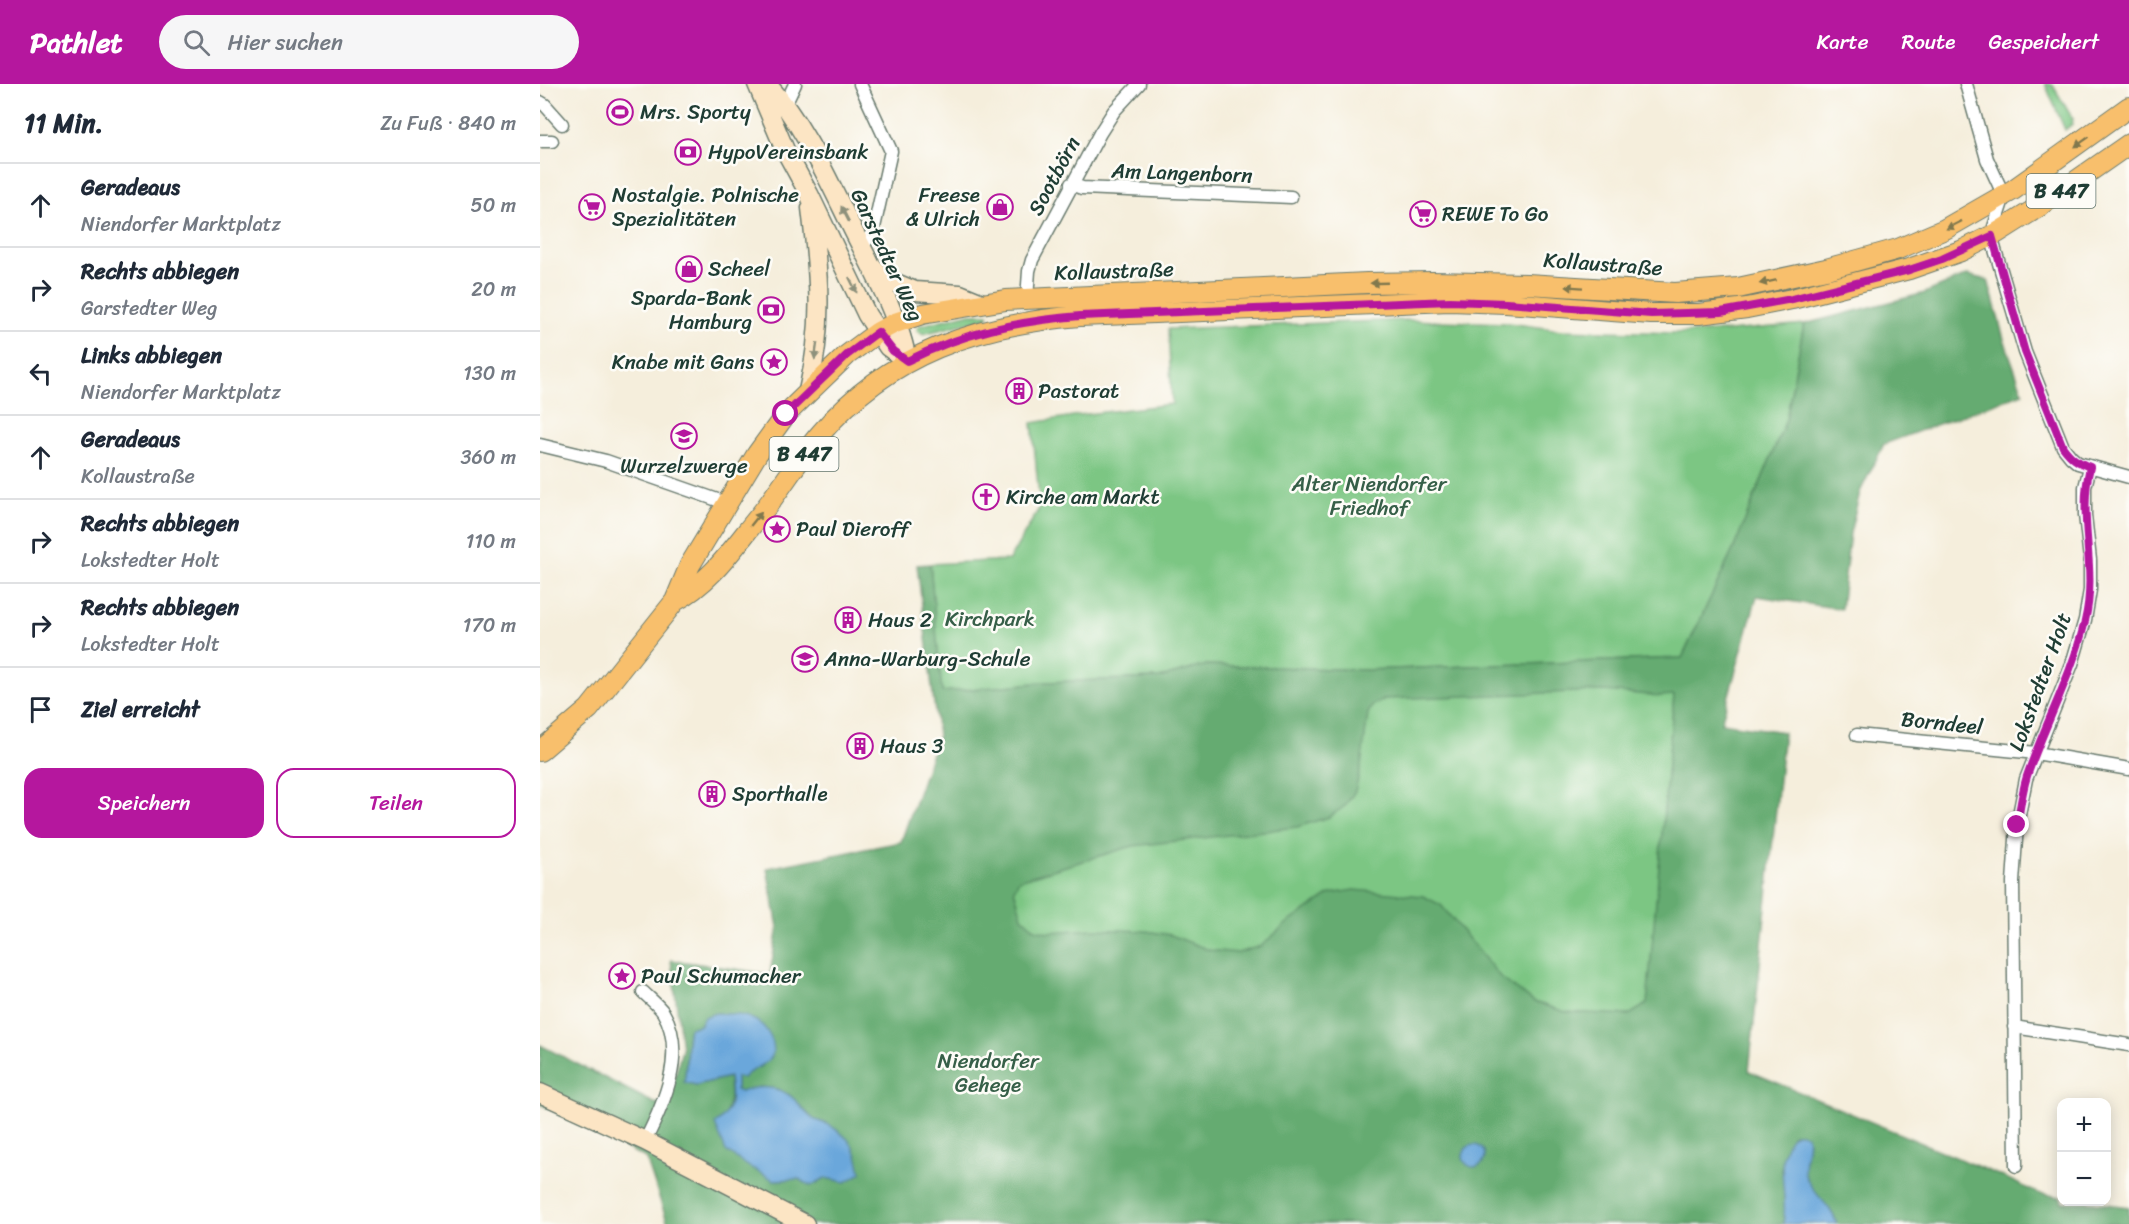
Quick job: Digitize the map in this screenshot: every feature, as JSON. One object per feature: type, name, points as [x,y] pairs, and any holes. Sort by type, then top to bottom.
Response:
[{"type":"main road","name":"Garstedter Weg","points":[[757,84],[785,150],[867,315],[893,351],[907,361]]},
{"type":"main road","name":"Garstedter Weg","points":[[767,84],[785,105],[810,146],[862,247],[895,323],[907,361]]},
{"type":"main road","name":"Kollaustraße","points":[[1027,298],[1432,282],[1527,284],[1643,292],[1720,290],[1817,271],[1898,249],[1946,230],[2004,196],[2129,107]]},
{"type":"main road","name":"B 447","points":[[675,601],[688,594],[721,565],[773,498],[806,450],[827,426],[868,388],[907,361],[969,335],[1028,321],[1080,316],[1450,301],[1651,314],[1699,314],[1778,302],[1909,270],[1942,259],[1992,236],[2040,206],[2129,144]]},
{"type":"main road","points":[[808,391],[815,363],[820,309],[809,195]]},
{"type":"main road","points":[[871,267],[891,281],[915,291],[960,294],[982,303]]},
{"type":"main road","name":"B 447","points":[[540,751],[589,709],[675,601],[690,565],[757,454],[786,414],[808,391],[847,355],[878,332],[895,323],[922,314],[982,303],[1027,298]]},
{"type":"main road","points":[[540,1094],[645,1141],[805,1224]]},
{"type":"street","points":[[785,105],[795,84]]},
{"type":"street","points":[[860,84],[891,151],[873,232],[862,247]]},
{"type":"street","name":"Sootbörn","points":[[1027,298],[1032,260],[1071,184],[1114,111],[1139,84]]},
{"type":"street","points":[[1966,84],[1987,159],[2004,196],[1992,236],[2025,352],[2063,447],[2078,463],[2129,477]]},
{"type":"street","points":[[540,102],[562,124]]},
{"type":"street","name":"Am Langenborn","points":[[1071,184],[1082,188],[1291,197]]},
{"type":"street","points":[[540,446],[579,453],[609,462],[726,503]]},
{"type":"street","name":"Lokstedter Holt","points":[[2016,1166],[2013,882],[2017,825],[2026,779],[2072,664],[2085,620],[2090,590],[2090,560],[2085,515],[2085,487],[2090,467]]},
{"type":"street","name":"Borndeel","points":[[1857,735],[2036,753],[2129,769]]},
{"type":"street","points":[[643,992],[662,1011],[671,1032],[673,1056],[670,1081],[645,1141]]},
{"type":"street","points":[[2014,1027],[2129,1045]]},
{"type":"green space","points":[[2045,84],[2052,84],[2073,119],[2072,124],[2065,130]]},
{"type":"green space","name":"Niendorfer Gehege","points":[[1967,275],[1988,280],[2004,339],[2023,393],[1884,444],[1860,492],[1850,533],[1841,609],[1757,596],[1721,723],[1784,732],[1749,1071],[2037,1193],[2057,1196],[2057,1206],[2111,1205],[2129,1207],[2129,1224],[1837,1224],[1830,1210],[1806,1178],[1804,1166],[1808,1141],[1802,1133],[1796,1133],[1792,1135],[1782,1165],[1785,1212],[1783,1224],[668,1224],[646,1158],[540,1104],[540,1045],[654,1103],[668,1105],[682,1049],[671,960],[770,974],[778,927],[767,868],[901,842],[938,736],[917,565],[930,564],[942,692],[1047,682],[1159,678],[1207,665],[1366,670],[1682,658],[1733,550],[1786,420],[1804,324],[1925,293]],"holes":[[[1604,691],[1674,695],[1647,1004],[1629,1015],[1566,1012],[1534,1002],[1501,978],[1441,905],[1423,896],[1354,890],[1330,894],[1286,924],[1261,946],[1238,953],[1209,950],[1171,935],[1146,931],[1094,929],[1048,932],[1035,929],[1022,917],[1014,889],[1019,880],[1133,846],[1297,827],[1329,817],[1345,806],[1355,791],[1361,766],[1368,713],[1373,705],[1385,699]],[[700,1025],[762,1066],[748,1071],[743,1077],[736,1077],[736,1090],[741,1093],[759,1087],[777,1089],[790,1095],[813,1119],[828,1124],[846,1182],[825,1178],[811,1186],[799,1179],[774,1180],[725,1117],[730,1098],[729,1077],[696,1085],[684,1082],[689,1028]]]},
{"type":"green space","points":[[967,314],[988,314],[988,318],[923,334],[917,331],[918,326]]},
{"type":"green space","name":"Alter Niendorfer Friedhof","points":[[1405,320],[1508,323],[1561,330],[1678,333],[1804,324],[1786,420],[1733,550],[1682,658],[1366,670],[1207,665],[1159,678],[1047,682],[941,692],[930,564],[1009,560],[1040,507],[1032,423],[1172,404],[1168,329]]},
{"type":"green space","points":[[1603,690],[1674,695],[1648,1004],[1635,1012],[1630,1022],[1022,942],[978,759],[1038,708]]},
{"type":"water","points":[[716,1013],[741,1015],[755,1020],[767,1030],[773,1044],[774,1051],[766,1063],[743,1078],[736,1077],[736,1090],[741,1092],[753,1088],[765,1088],[789,1095],[812,1118],[829,1125],[848,1139],[855,1150],[861,1173],[846,1182],[825,1178],[811,1186],[799,1179],[774,1180],[726,1151],[715,1124],[725,1114],[730,1104],[729,1077],[696,1085],[684,1082],[689,1028],[700,1025],[704,1017]]},
{"type":"water","points":[[1796,1133],[1807,1136],[1804,1170],[1808,1182],[1837,1224],[1783,1224],[1785,1213],[1782,1163],[1788,1141]]},
{"type":"water","points":[[1474,1145],[1482,1148],[1485,1156],[1482,1164],[1474,1167],[1466,1164],[1463,1156],[1466,1148]]},
{"type":"place","name":"Mrs. Sporty","points":[[620,112]]},
{"type":"place","name":"HypoVereinsbank","points":[[688,152]]},
{"type":"place","name":"Nostalgie. Polnische Spezialitäten","points":[[592,207]]},
{"type":"place","name":"Freese & Ulrich","points":[[1000,207]]},
{"type":"place","name":"REWE To Go","points":[[1423,214]]},
{"type":"place","name":"Scheel","points":[[689,269]]},
{"type":"place","name":"Sparda-Bank Hamburg","points":[[771,310]]},
{"type":"place","name":"Knabe mit Gans","points":[[774,362]]},
{"type":"place","name":"Pastorat","points":[[1019,391]]},
{"type":"place","name":"Wurzelzwerge","points":[[684,436]]},
{"type":"place","name":"Kirche am Markt","points":[[986,497]]},
{"type":"place","name":"Paul Dieroff","points":[[777,529]]},
{"type":"place","name":"Haus 2","points":[[848,620]]},
{"type":"place","name":"Anna-Warburg-Schule","points":[[805,659]]},
{"type":"place","name":"Haus 3","points":[[860,746]]},
{"type":"place","name":"Sporthalle","points":[[712,794]]},
{"type":"place","name":"Paul Schumacher","points":[[622,976]]},
{"type":"route","points":[[786,414],[847,355],[878,332],[883,341],[907,361],[943,344],[988,329],[1028,321],[1080,316],[1450,301],[1627,313],[1699,314],[1778,302],[1909,270],[1942,259],[1992,236],[2025,352],[2063,447],[2078,463],[2090,467],[2085,487],[2085,515],[2090,560],[2090,590],[2085,620],[2072,664],[2026,779],[2017,825]]},
{"type":"park label","name":"Kirchpark","points":[[990,619]]}]
